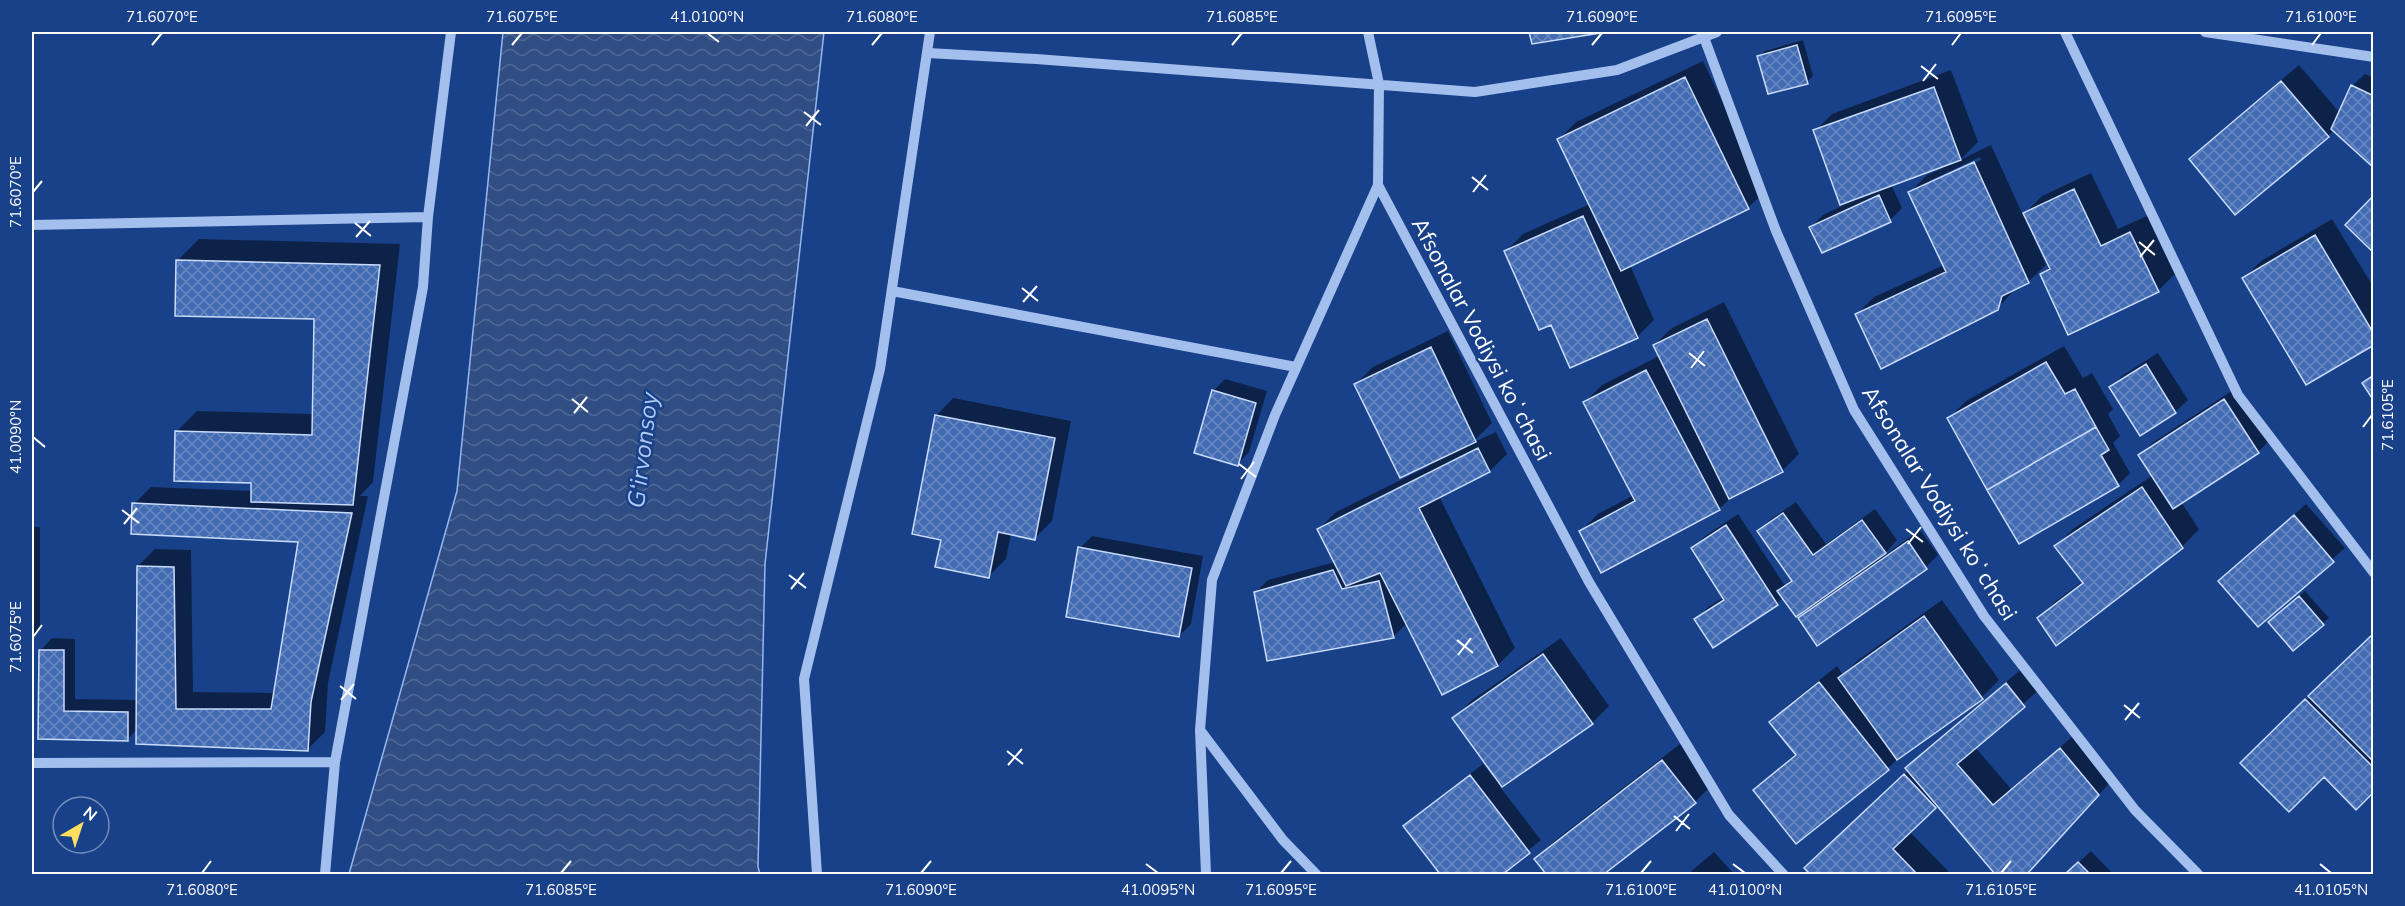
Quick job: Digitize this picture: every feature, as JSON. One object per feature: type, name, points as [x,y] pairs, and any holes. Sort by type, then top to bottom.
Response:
[{"type":"street","points":[[325,874],[335,762],[423,287],[428,217],[451,32]]},
{"type":"street","points":[[817,874],[804,678],[880,369],[930,32]]},
{"type":"street","name":"Afsonalar Vodiysi koʻchasi","points":[[1206,874],[1200,730],[1212,580],[1275,416],[1378,185],[1379,84],[1368,32]]},
{"type":"street","points":[[928,53],[1475,92],[1617,70],[1702,34],[1717,32]]},
{"type":"street","points":[[2064,32],[2238,396],[2373,573]]},
{"type":"street","points":[[2205,32],[2373,57]]},
{"type":"street","name":"Afsonalar Vodiysi koʻchasi","points":[[1702,34],[1776,231],[1854,410],[1984,616],[2134,810],[2198,874]]},
{"type":"street","name":"Afsonalar Vodiysi koʻchasi","points":[[1378,185],[1589,582],[1729,815],[1783,874]]},
{"type":"street","points":[[32,225],[428,217]]},
{"type":"street","points":[[892,291],[1296,367]]},
{"type":"street","points":[[1200,730],[1283,840],[1316,874]]},
{"type":"street","points":[[32,763],[335,762]]},
{"type":"water","name":"G‘irvonsoy","points":[[503,32],[824,32],[765,564],[758,867],[760,874],[349,874],[457,491]]},
{"type":"building","points":[[1529,32],[1607,32],[1532,44]]},
{"type":"building","points":[[1797,45],[1808,84],[1768,94],[1757,56]]},
{"type":"building","points":[[1685,77],[1749,209],[1621,271],[1557,139]]},
{"type":"building","points":[[2281,81],[2329,137],[2235,215],[2189,159]]},
{"type":"building","points":[[2351,85],[2374,96],[2374,168],[2331,129]]},
{"type":"building","points":[[1934,87],[1961,160],[1840,205],[1813,130]]},
{"type":"building","points":[[1974,162],[2029,283],[2002,296],[1998,310],[1881,369],[1855,314],[1946,272],[1908,192]]},
{"type":"building","points":[[2074,189],[2101,246],[2130,232],[2159,292],[2068,335],[2040,274],[2050,269],[2023,213]]},
{"type":"building","points":[[1879,195],[1891,222],[1822,253],[1809,227]]},
{"type":"building","points":[[2374,195],[2374,253],[2345,225]]},
{"type":"building","points":[[1583,216],[1638,338],[1570,368],[1551,325],[1539,330],[1504,251]]},
{"type":"building","points":[[2315,235],[2374,334],[2374,345],[2306,385],[2242,278]]},
{"type":"building","points":[[176,260],[380,265],[353,505],[251,502],[251,483],[174,481],[175,431],[312,435],[314,319],[175,316]]},
{"type":"building","points":[[1707,319],[1783,472],[1729,499],[1653,345]]},
{"type":"building","points":[[1431,347],[1476,442],[1400,478],[1354,384]]},
{"type":"building","points":[[2046,362],[2065,394],[2075,389],[2096,427],[1987,490],[1947,418]]},
{"type":"building","points":[[2146,364],[2176,413],[2140,436],[2109,387]]},
{"type":"building","points":[[1646,370],[1720,510],[1601,573],[1579,531],[1635,501],[1583,402]]},
{"type":"building","points":[[2374,375],[2374,401],[2362,383]]},
{"type":"building","points":[[1212,390],[1256,403],[1238,466],[1194,453]]},
{"type":"building","points":[[2224,399],[2259,453],[2173,509],[2138,455]]},
{"type":"building","points":[[935,415],[1055,438],[1035,540],[998,532],[989,578],[935,567],[941,540],[912,534]]},
{"type":"building","points":[[2096,427],[2109,450],[2101,455],[2119,486],[2019,544],[1987,490]]},
{"type":"building","points":[[1478,448],[1490,472],[1419,508],[1498,666],[1442,695],[1380,573],[1346,586],[1317,529]]},
{"type":"building","points":[[2142,487],[2183,548],[2056,646],[2037,618],[2083,583],[2054,546]]},
{"type":"building","points":[[132,503],[352,513],[311,702],[308,751],[136,744],[137,566],[174,567],[176,709],[271,709],[298,542],[131,534]]},
{"type":"building","points":[[1783,513],[1813,555],[1862,520],[1886,553],[1796,617],[1777,591],[1792,581],[1757,531]]},
{"type":"building","points":[[2294,515],[2334,562],[2258,627],[2218,581]]},
{"type":"building","points":[[1726,525],[1778,605],[1713,648],[1694,619],[1724,600],[1691,548]]},
{"type":"building","points":[[1908,541],[1927,569],[1817,646],[1798,618]]},
{"type":"building","points":[[1078,547],[1192,568],[1179,637],[1066,617]]},
{"type":"building","points":[[1333,570],[1342,589],[1379,581],[1394,638],[1267,661],[1254,592]]},
{"type":"building","points":[[2299,596],[2324,625],[2293,651],[2268,622]]},
{"type":"building","points":[[1924,616],[1983,699],[1897,760],[1838,678]]},
{"type":"building","points":[[2374,633],[2374,762],[2308,696]]},
{"type":"building","points":[[39,650],[64,650],[64,711],[128,712],[128,741],[38,739]]},
{"type":"building","points":[[1543,654],[1593,724],[1502,787],[1452,718]]},
{"type":"building","points":[[1819,682],[1889,770],[1796,844],[1753,790],[1796,755],[1769,722]]},
{"type":"building","points":[[2006,683],[2025,707],[1957,764],[1993,805],[2060,748],[2099,795],[2027,874],[1995,874],[1905,768]]},
{"type":"building","points":[[2305,699],[2374,768],[2374,792],[2356,810],[2324,777],[2289,812],[2240,763]]},
{"type":"building","points":[[1662,760],[1696,803],[1604,874],[1546,874],[1534,859]]},
{"type":"building","points":[[1904,774],[1936,808],[1893,849],[1917,874],[1810,874],[1804,868]]},
{"type":"building","points":[[1470,775],[1530,853],[1503,874],[1440,874],[1403,826]]},
{"type":"building","points":[[2078,862],[2090,874],[2065,874]]}]
